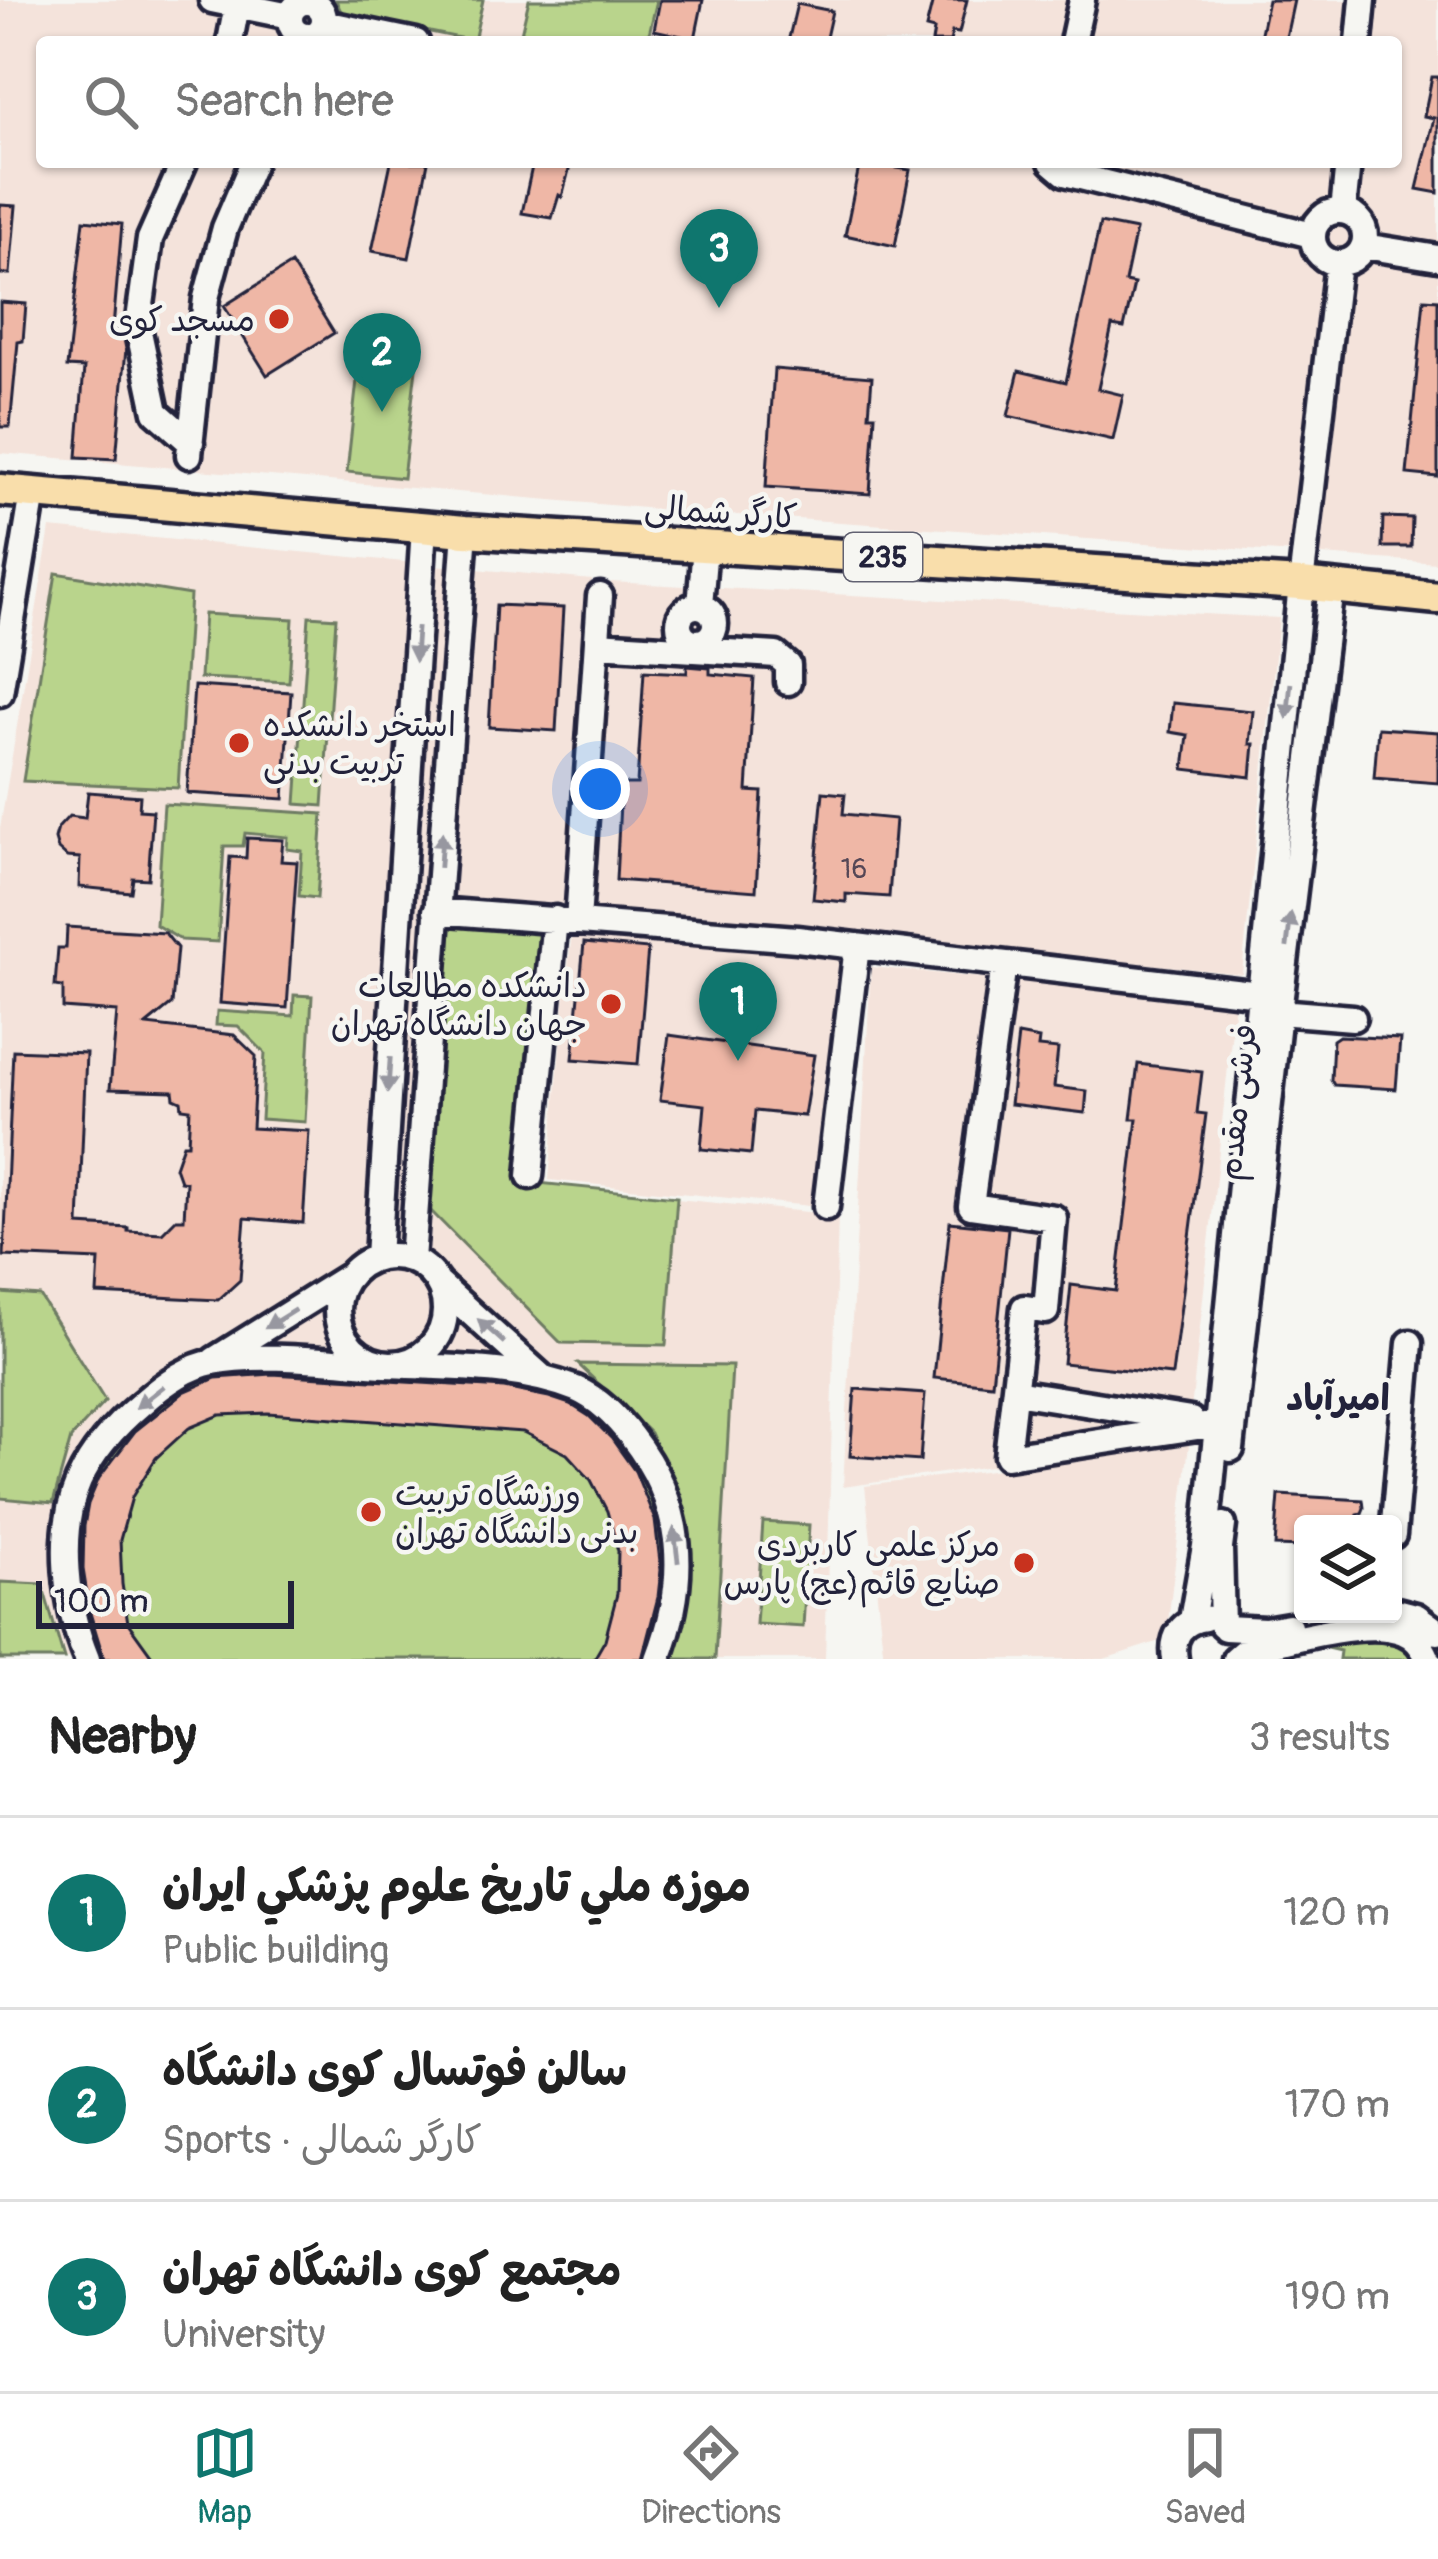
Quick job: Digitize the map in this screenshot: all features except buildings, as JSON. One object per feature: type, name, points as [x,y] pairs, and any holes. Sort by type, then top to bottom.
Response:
[{"type":"main road","name":"کارگر شمالی","points":[[0,490],[424,527],[1438,598]]},
{"type":"street","points":[[1074,36],[1082,0]]},
{"type":"street","points":[[1360,36],[1364,0]]},
{"type":"street","points":[[229,36],[225,2],[387,36]]},
{"type":"street","points":[[181,168],[150,238],[138,327],[156,412],[190,450],[206,298],[225,228],[251,168]]},
{"type":"street","points":[[1059,168],[1312,235]]},
{"type":"street","points":[[1343,211],[1347,168]]},
{"type":"street","points":[[1343,211],[1359,220],[1365,237],[1354,259],[1338,263],[1322,258],[1312,235],[1326,214],[1343,211]]},
{"type":"street","points":[[1364,245],[1438,258]]},
{"type":"street","points":[[1316,586],[1338,263]]},
{"type":"street","points":[[0,692],[33,494]]},
{"type":"street","points":[[378,1257],[424,527]]},
{"type":"street","points":[[412,1260],[465,530]]},
{"type":"street","points":[[697,646],[686,638],[680,622],[684,612],[700,606],[705,546]]},
{"type":"street","name":"فرشی مقدم","points":[[1172,1658],[1176,1636],[1192,1620],[1205,1546],[1260,994],[1316,586]]},
{"type":"street","name":"فرشی مقدم","points":[[1233,1659],[1232,1640],[1224,1626],[1220,1547],[1280,1012],[1316,586]]},
{"type":"street","points":[[530,1176],[567,920],[600,596]]},
{"type":"street","points":[[597,644],[697,646],[776,655],[788,665],[788,682]]},
{"type":"street","points":[[410,741],[448,743]]},
{"type":"street","points":[[436,910],[857,946],[1260,994]]},
{"type":"street","points":[[826,1207],[857,946]]},
{"type":"street","points":[[397,958],[433,962]]},
{"type":"street","points":[[1004,964],[971,1206],[1054,1218],[1046,1311],[1024,1308],[1007,1456],[1217,1424]]},
{"type":"street","points":[[1280,1012],[1354,1018]]},
{"type":"street","points":[[87,1659],[75,1630],[65,1558],[78,1482],[112,1431],[178,1377],[211,1362],[362,1264],[378,1257],[412,1260],[544,1379]]},
{"type":"street","points":[[349,1275],[336,1307],[345,1340],[372,1362],[391,1365],[410,1362],[438,1338],[445,1320],[445,1301],[438,1284]]},
{"type":"street","points":[[1395,1515],[1410,1343]]},
{"type":"street","points":[[211,1362],[257,1359],[517,1372],[580,1390],[608,1408],[653,1465],[666,1494],[679,1559],[676,1598],[658,1659]]},
{"type":"street","points":[[1015,1392],[1217,1424]]},
{"type":"street","points":[[1402,1612],[1438,1632]]},
{"type":"street","points":[[1192,1620],[1208,1618],[1224,1626],[1264,1630],[1302,1623]]},
{"type":"street","points":[[1233,1659],[1243,1652],[1355,1628],[1400,1631],[1415,1639],[1428,1659]]},
{"type":"shaded area","points":[[0,0],[1438,0],[1438,563],[680,511],[0,453]]},
{"type":"shaded area","points":[[50,528],[592,580],[546,1186],[838,1215],[825,1659],[0,1659],[0,828]]},
{"type":"shaded area","points":[[611,582],[1279,618],[1242,974],[851,933],[820,1207],[549,1180]]},
{"type":"shaded area","points":[[871,967],[1235,1002],[1188,1438],[843,1487]]},
{"type":"shaded area","name":"مرکز علمی کاربردی صنایع قائم(عج) پارس","points":[[1189,1445],[1166,1639],[1104,1659],[884,1659],[865,1486]]},
{"type":"green space","points":[[336,0],[483,0],[475,36],[450,36],[342,14]]},
{"type":"green space","points":[[529,0],[657,0],[648,36],[520,36]]},
{"type":"green space","points":[[361,344],[418,352],[403,478],[347,472]]},
{"type":"green space","points":[[56,573],[190,595],[178,788],[23,781]]},
{"type":"green space","points":[[204,614],[293,619],[289,682],[200,678]]},
{"type":"green space","points":[[309,616],[336,618],[323,806],[296,804]]},
{"type":"green space","points":[[164,804],[323,814],[317,898],[299,896],[302,851],[287,849],[288,837],[245,833],[243,846],[224,846],[218,942],[181,940],[156,925]]},
{"type":"green space","points":[[450,926],[540,933],[518,1181],[677,1197],[666,1345],[561,1343],[429,1209]]},
{"type":"green space","points":[[294,995],[312,996],[305,1122],[261,1119],[265,1053],[238,1026],[216,1025],[217,1011],[293,1016]]},
{"type":"green space","points":[[0,1293],[40,1296],[105,1401],[71,1438],[53,1503],[0,1498]]},
{"type":"green space","points":[[578,1364],[732,1366],[715,1659],[663,1659],[688,1559],[678,1496],[650,1433]]},
{"type":"green space","name":"ورزشگاه تربیت بدنی دانشگاه تهران","points":[[257,1374],[506,1386],[560,1398],[590,1414],[634,1463],[658,1527],[661,1584],[642,1659],[104,1659],[88,1621],[80,1552],[86,1508],[100,1472],[141,1422],[176,1395],[211,1378]]},
{"type":"green space","points":[[763,1522],[809,1525],[803,1627],[756,1624]]},
{"type":"green space","points":[[0,1582],[42,1584],[64,1659],[0,1659]]},
{"type":"green space","points":[[1371,1632],[1405,1643],[1417,1659],[1339,1659],[1340,1651],[1327,1648],[1327,1642]]},
{"type":"place","name":"مجتمع کوی دانشگاه تهران","points":[[719,308]]},
{"type":"place","name":"مسجد کوی","points":[[279,319]]},
{"type":"place","name":"سالن فوتسال کوی دانشگاه","points":[[382,412]]},
{"type":"place","name":"استخر دانشکده تربیت بدنی","points":[[239,743]]},
{"type":"place","name":"دانشکده مطالعات جهان دانشگاه تهران","points":[[611,1004]]},
{"type":"place","name":"موزه ملي تاريخ علوم پزشكي ايران","points":[[738,1061]]},
{"type":"place","name":"ورزشگاه تربیت بدنی دانشگاه تهران","points":[[371,1512]]},
{"type":"place","name":"مرکز علمی کاربردی صنایع قائم(عج) پارس","points":[[1024,1563]]},
{"type":"district","name":"امیرآباد","points":[[1338,1397]]}]
